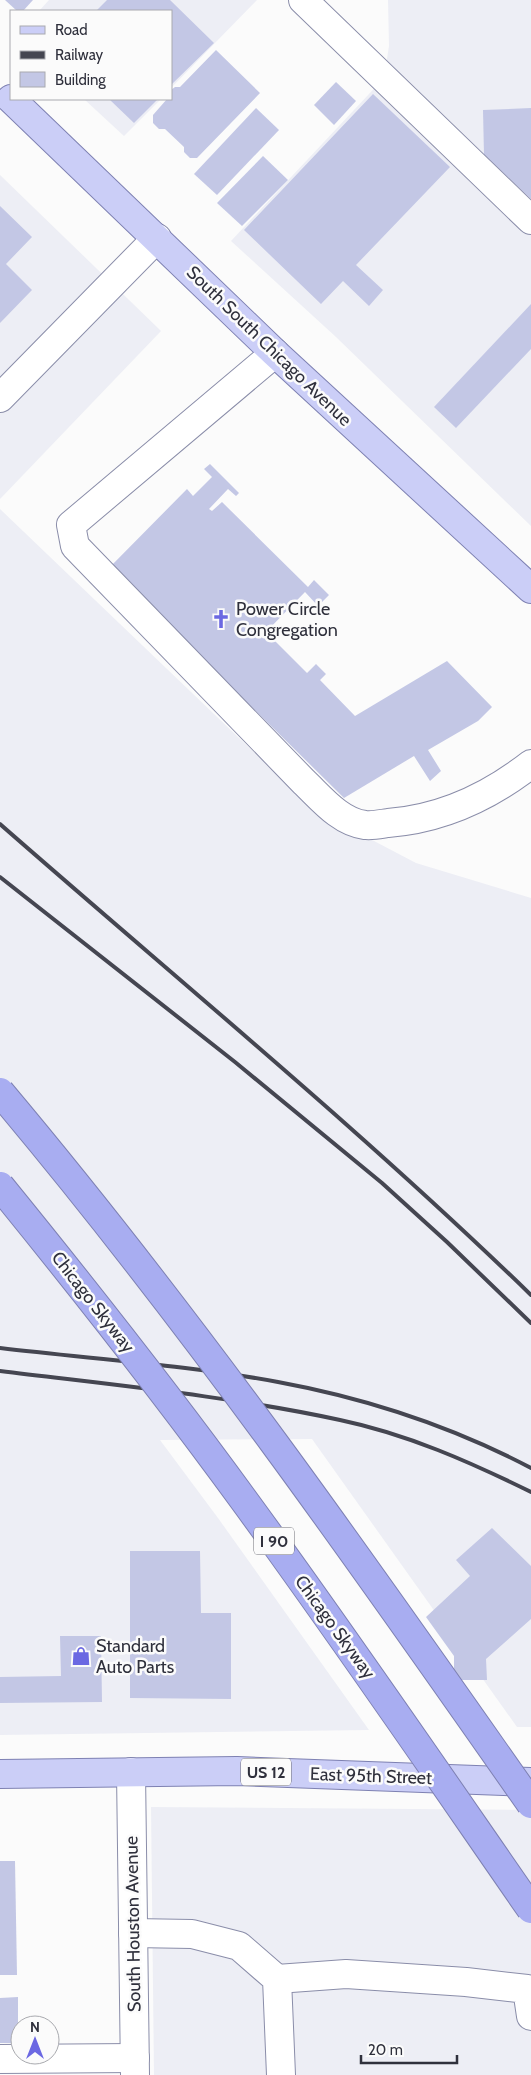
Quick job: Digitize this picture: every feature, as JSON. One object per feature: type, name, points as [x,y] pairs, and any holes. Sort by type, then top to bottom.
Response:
[{"type":"highway","points":[[0,1092],[200,1343],[308,1488],[531,1804]]},
{"type":"highway","name":"Chicago Skyway","points":[[0,1186],[78,1281],[243,1499],[375,1683],[531,1909]]},
{"type":"main road","name":"South South Chicago Avenue","points":[[0,88],[10,98]]},
{"type":"main road","name":"South South Chicago Avenue","points":[[12,100],[275,353],[531,589]]},
{"type":"main road","name":"East 95th Street","points":[[0,1774],[237,1771],[531,1782]]},
{"type":"street","points":[[303,0],[531,220]]},
{"type":"street","points":[[0,398],[157,238]]},
{"type":"street","points":[[275,353],[71,525],[75,546],[304,782],[341,816],[365,825],[411,822],[450,811],[483,795],[531,764]]},
{"type":"street","name":"South Houston Avenue","points":[[131,1772],[135,2067]]},
{"type":"street","points":[[133,1933],[192,1934],[239,1946],[277,1979],[346,1974],[466,1982],[527,1989],[531,2016]]},
{"type":"street","points":[[277,1979],[281,2075]]},
{"type":"street","points":[[0,2059],[135,2067]]},
{"type":"shaded area","points":[[49,0],[257,0],[172,87],[172,10],[40,10]]},
{"type":"shaded area","points":[[388,0],[531,0],[531,526],[336,337],[231,241],[384,78],[389,46]]},
{"type":"shaded area","points":[[85,100],[160,100],[124,136]]},
{"type":"shaded area","points":[[0,175],[161,331],[0,499]]},
{"type":"shaded area","points":[[0,509],[313,809],[416,863],[531,898],[531,1727],[517,1727],[312,1439],[160,1440],[369,1730],[0,1735]]},
{"type":"shaded area","points":[[151,1807],[531,1810],[531,2075],[154,2075]]},
{"type":"building","points":[[5,0],[33,0],[24,10],[16,10]]},
{"type":"building","points":[[107,0],[170,0],[214,43],[172,84],[172,10],[97,10]]},
{"type":"building","points":[[216,50],[260,93],[197,158],[190,158],[184,152],[184,147],[165,129],[159,129],[153,123],[153,115],[166,100],[172,100],[172,89],[180,87]]},
{"type":"building","points":[[336,82],[356,101],[334,125],[314,105]]},
{"type":"building","points":[[373,94],[450,167],[356,265],[383,290],[369,306],[343,281],[321,304],[244,230]]},
{"type":"building","points":[[110,100],[157,100],[134,123]]},
{"type":"building","points":[[256,108],[279,130],[217,195],[194,174]]},
{"type":"building","points":[[531,108],[531,199],[484,155],[483,110]]},
{"type":"building","points":[[263,156],[288,180],[242,226],[217,203]]},
{"type":"building","points":[[0,206],[32,237],[6,264],[32,290],[0,323]]},
{"type":"building","points":[[531,304],[531,349],[456,428],[434,407]]},
{"type":"building","name":"Power Circle Congregation","points":[[210,464],[239,493],[236,496],[228,489],[209,509],[212,511],[222,502],[308,587],[314,580],[329,595],[318,606],[305,592],[266,632],[307,673],[316,664],[326,674],[320,680],[355,716],[447,661],[492,707],[478,721],[428,750],[441,771],[430,781],[414,756],[344,798],[110,567],[187,489],[193,496],[212,477],[204,469]]},
{"type":"building","points":[[492,1528],[531,1566],[531,1619],[486,1659],[487,1680],[454,1680],[454,1656],[426,1617],[470,1576],[456,1560]]},
{"type":"building","points":[[130,1551],[200,1551],[201,1613],[231,1613],[231,1699],[130,1698]]},
{"type":"building","name":"Standard Auto Parts","points":[[60,1636],[101,1636],[102,1702],[0,1703],[0,1677],[61,1676]]},
{"type":"building","points":[[0,1861],[15,1861],[17,1975],[0,1975]]},
{"type":"building","points":[[18,1997],[18,2015],[10,2015],[10,2043],[0,2043],[0,1998]]},
{"type":"railway","points":[[0,824],[335,1115],[467,1234],[531,1295]]},
{"type":"railway","points":[[0,877],[235,1062],[382,1183],[447,1242],[531,1323]]},
{"type":"railway","points":[[0,1348],[209,1371],[278,1382],[343,1396],[440,1427],[531,1468]]},
{"type":"railway","points":[[0,1371],[256,1404],[340,1420],[390,1433],[438,1450],[531,1492]]},
{"type":"place","name":"Power Circle Congregation","points":[[221,619]]},
{"type":"place","name":"Standard Auto Parts","points":[[81,1656]]}]
